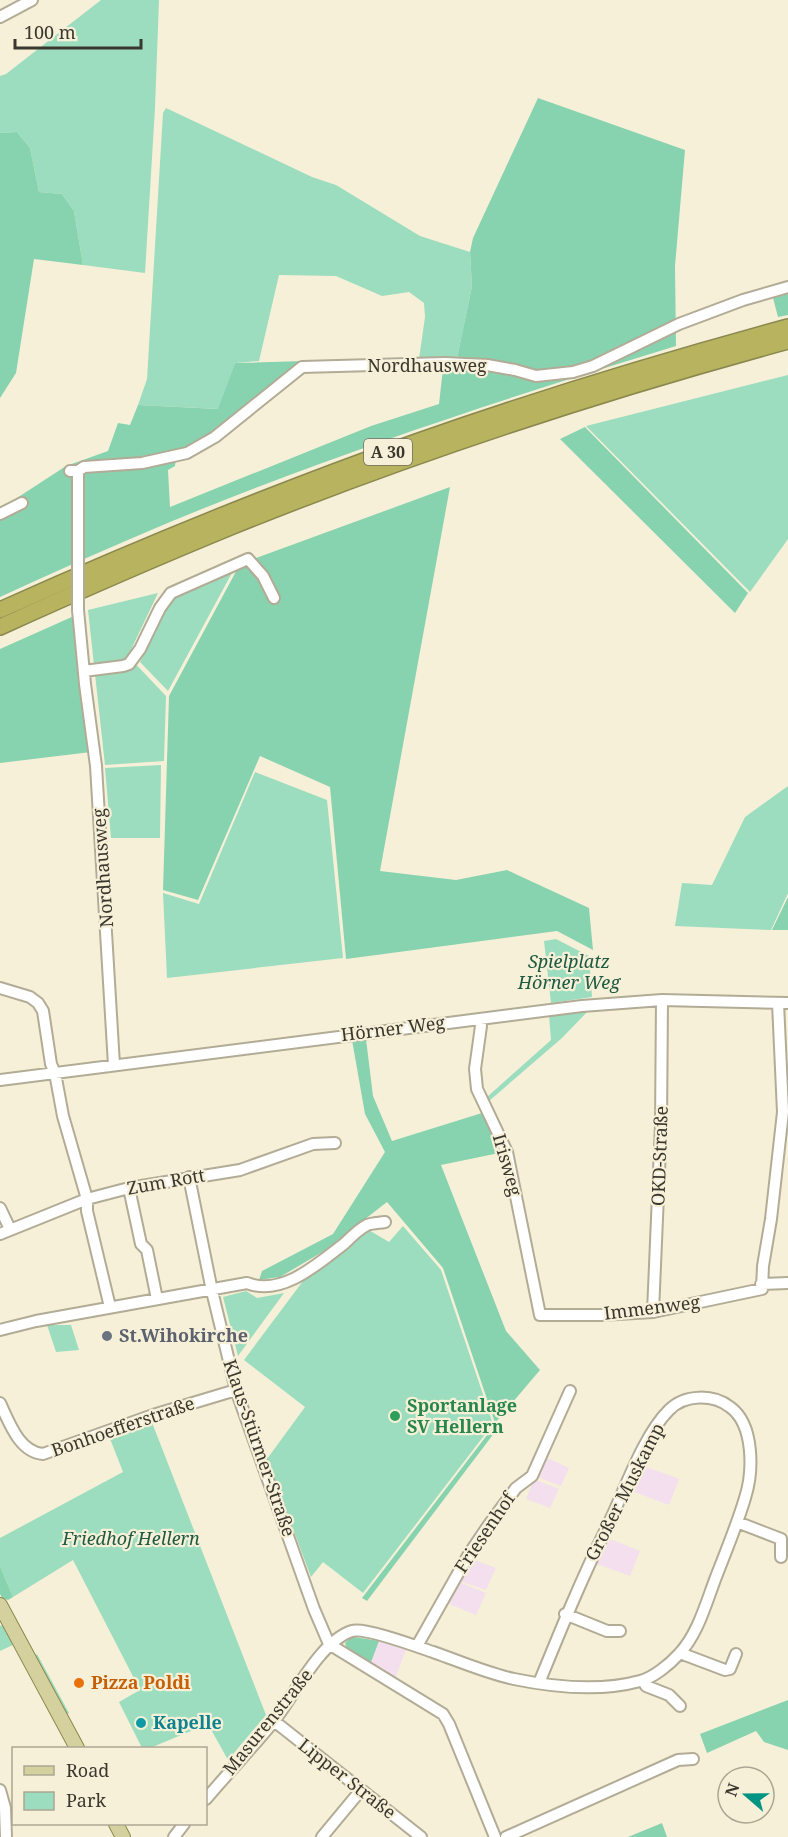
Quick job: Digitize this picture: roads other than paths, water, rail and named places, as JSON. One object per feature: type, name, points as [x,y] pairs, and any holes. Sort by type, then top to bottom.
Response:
[{"type":"highway","name":"A 30","points":[[0,610],[231,511],[416,442],[593,384],[788,327]]},
{"type":"highway","name":"A 30","points":[[0,627],[234,526],[409,459],[577,403],[788,341]]},
{"type":"main road","points":[[0,1605],[76,1747]]},
{"type":"street","points":[[0,17],[32,0]]},
{"type":"street","name":"Nordhausweg","points":[[114,1065],[96,766],[78,610],[78,547],[74,471],[84,467],[142,463],[187,453],[214,437],[302,367],[445,363],[487,365],[536,376],[573,372],[593,366],[679,324],[743,300],[788,287]]},
{"type":"street","points":[[0,514],[22,503]]},
{"type":"street","points":[[84,671],[123,666],[129,663],[140,650],[160,608],[171,593],[248,559],[263,576],[274,598]]},
{"type":"street","points":[[0,988],[30,998],[38,1003],[43,1011],[51,1064],[55,1073],[63,1116],[87,1199],[87,1211],[110,1307]]},
{"type":"street","name":"Hörner Weg","points":[[0,1080],[582,1006],[662,1000],[783,1003]]},
{"type":"street","name":"OKD-Straße","points":[[653,1311],[661,1125],[662,1000]]},
{"type":"street","points":[[762,1287],[783,1113],[783,1003]]},
{"type":"street","name":"Irisweg","points":[[480,1019],[475,1069],[477,1089],[507,1152],[540,1315]]},
{"type":"street","name":"Zum Rott","points":[[0,1234],[87,1199],[129,1188],[240,1170],[313,1143],[334,1143]]},
{"type":"street","name":"Klaus-Stürmer-Straße","points":[[189,1177],[212,1291],[236,1390],[314,1609],[329,1644]]},
{"type":"street","points":[[129,1188],[141,1244],[147,1250],[157,1299]]},
{"type":"street","points":[[0,1208],[10,1229]]},
{"type":"street","points":[[0,1330],[36,1321],[247,1283],[257,1287],[280,1285],[325,1258],[366,1226],[385,1222]]},
{"type":"street","name":"Immenweg","points":[[540,1315],[601,1315],[653,1311],[788,1283]]},
{"type":"street","name":"Bonhoefferstraße","points":[[0,1404],[24,1446],[37,1454],[43,1454],[153,1415],[236,1390]]},
{"type":"street","name":"Friesenhof","points":[[417,1646],[468,1554],[516,1488],[532,1476],[570,1391]]},
{"type":"street","name":"Großer Muskamp","points":[[329,1644],[353,1630],[367,1631],[511,1678],[539,1683],[599,1688],[643,1681],[680,1653],[697,1626],[737,1522],[751,1472],[750,1453],[743,1425],[731,1407],[706,1397],[682,1401],[669,1410],[651,1435],[566,1614],[539,1683]]},
{"type":"street","points":[[737,1522],[781,1539],[781,1557]]},
{"type":"street","points":[[566,1614],[607,1631],[620,1630]]},
{"type":"street","points":[[329,1644],[443,1714],[495,1837]]},
{"type":"street","name":"Masurenstraße","points":[[207,1798],[274,1721],[329,1644]]},
{"type":"street","points":[[680,1653],[725,1670],[730,1669],[736,1654]]},
{"type":"street","points":[[643,1681],[646,1686],[669,1695],[680,1706]]},
{"type":"street","name":"Lipper Straße","points":[[274,1721],[421,1837]]},
{"type":"street","points":[[506,1837],[678,1760],[693,1759]]},
{"type":"street","points":[[322,1837],[361,1790]]},
{"type":"street","points":[[0,1791],[5,1808],[6,1837]]},
{"type":"street","points":[[174,1837],[183,1825]]},
{"type":"place","name":"St.Wihokirche","points":[[107,1336]]},
{"type":"place","name":"Sportanlage SV Hellern","points":[[395,1416]]},
{"type":"place","name":"Pizza Poldi","points":[[79,1683]]},
{"type":"place","name":"Kapelle","points":[[141,1723]]},
{"type":"park label","name":"Spielplatz Hörner Weg","points":[[569,972]]},
{"type":"park label","name":"Friedhof Hellern","points":[[131,1539]]}]
